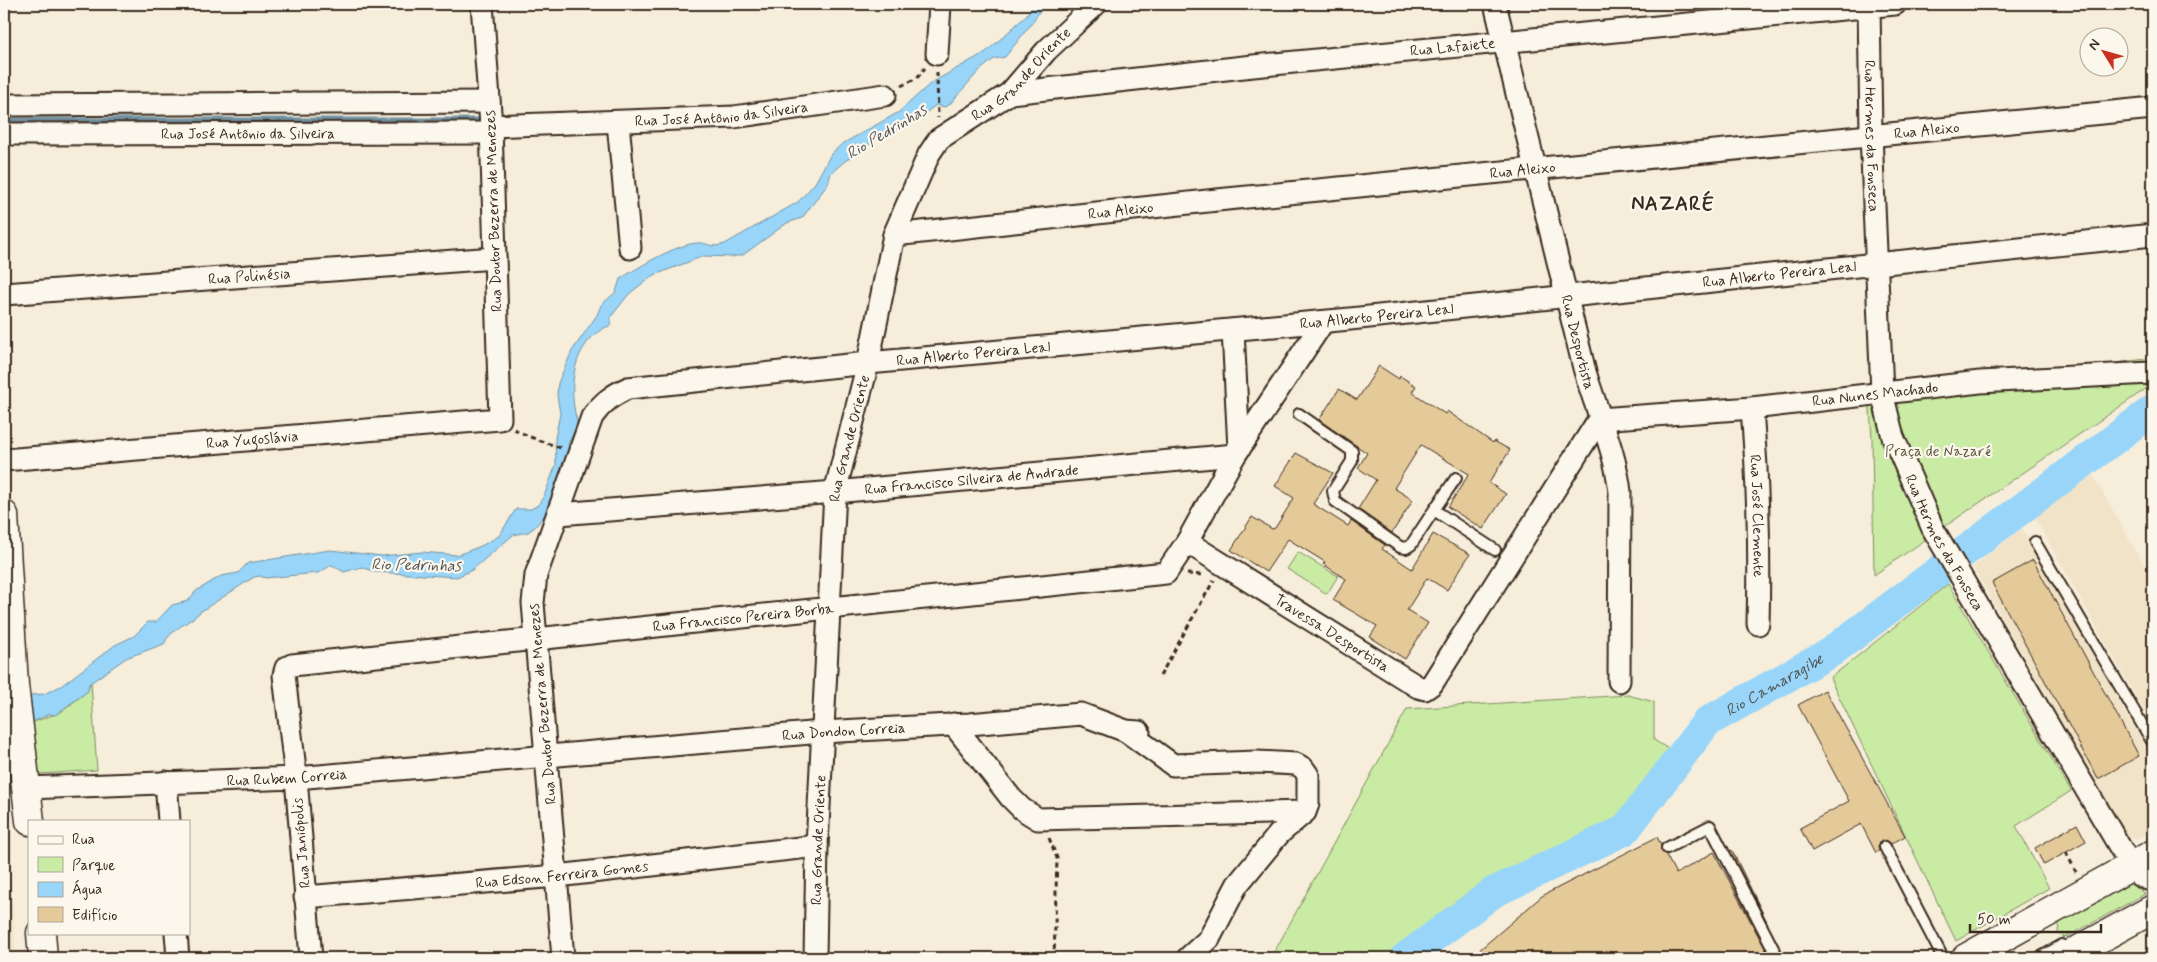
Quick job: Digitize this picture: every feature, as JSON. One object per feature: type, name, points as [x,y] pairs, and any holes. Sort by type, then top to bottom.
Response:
[{"type":"street","name":"Rua Doutor Bezerra de Menezes","points":[[482,4],[491,129],[495,258],[508,424]]},
{"type":"street","points":[[937,59],[940,4]]},
{"type":"street","name":"Rua Grande Oriente","points":[[816,958],[817,846],[835,492],[868,363],[894,235],[929,154],[939,139],[1010,93],[1046,51],[1096,4]]},
{"type":"street","name":"Rua Desportista","points":[[1496,4],[1535,169],[1599,419],[1617,464],[1620,492],[1620,681]]},
{"type":"street","name":"Rua Lafaiete","points":[[1010,93],[1505,41],[1895,4]]},
{"type":"street","name":"Rua Hermes da Fonseca","points":[[1870,5],[1871,134],[1882,392],[1893,437],[1933,529],[1960,578],[2146,868]]},
{"type":"street","name":"Rua José Antônio da Silveira","points":[[4,134],[491,129],[734,117],[885,95]]},
{"type":"street","name":"Rua José Antônio da Silveira","points":[[4,106],[489,102]]},
{"type":"street","name":"Rua Aleixo","points":[[894,235],[1871,134],[2153,108]]},
{"type":"street","points":[[618,123],[630,248]]},
{"type":"street","name":"Rua Alberto Pereira Leal","points":[[603,402],[628,388],[868,363],[1323,322],[1350,325],[1567,295],[2153,235]]},
{"type":"street","name":"Rua Polinésia","points":[[4,294],[495,258]]},
{"type":"street","points":[[1166,573],[1186,542],[1237,452],[1323,322]]},
{"type":"street","points":[[1233,330],[1237,452]]},
{"type":"street","name":"Rua Nunes Machado","points":[[1599,419],[1752,408],[1980,382],[2151,373]]},
{"type":"street","name":"Rua Doutor Bezerra de Menezes","points":[[563,958],[534,637],[533,603],[536,575],[592,417],[603,402]]},
{"type":"street","name":"Rua José Clemente","points":[[1752,408],[1759,534],[1758,624]]},
{"type":"street","name":"Travessa Desportista","points":[[1186,542],[1418,687],[1425,689],[1432,684],[1599,419]]},
{"type":"street","name":"Rua Yugoslávia","points":[[4,460],[508,424]]},
{"type":"street","name":"Rua Francisco Silveira de Andrade","points":[[559,514],[835,492],[1237,452]]},
{"type":"street","points":[[4,515],[5,581],[14,685],[30,820]]},
{"type":"street","name":"Rua Francisco Pereira Borba","points":[[286,668],[292,665],[534,637],[828,610],[1166,573]]},
{"type":"street","name":"Rua Janiópolis","points":[[286,668],[284,675],[296,778],[311,958]]},
{"type":"street","name":"Rua Dondon Correia","points":[[546,757],[822,732],[1081,714],[1133,732],[1173,766],[1257,762],[1296,764],[1304,768],[1308,774],[1308,804],[1306,812]]},
{"type":"street","points":[[953,724],[1011,798],[1022,809],[1038,819],[1306,812]]},
{"type":"street","name":"Rua Rubem Correia","points":[[26,788],[296,778],[546,757]]},
{"type":"street","points":[[166,782],[168,820]]},
{"type":"street","points":[[1188,958],[1208,939],[1237,885],[1279,834],[1306,812]]},
{"type":"street","name":"Rua Edson Ferreira Gomes","points":[[305,897],[557,876],[817,846]]},
{"type":"street","points":[[1966,958],[2146,868]]},
{"type":"street","points":[[2069,949],[2153,910]]},
{"type":"street","points":[[41,934],[43,958]]},
{"type":"street","points":[[176,934],[178,958]]},
{"type":"lane","points":[[1299,414],[1352,451],[1352,461],[1333,491],[1335,501],[1400,547],[1406,548],[1411,545],[1456,478]]},
{"type":"lane","points":[[1434,510],[1495,550]]},
{"type":"lane","points":[[2035,542],[2153,743]]},
{"type":"lane","points":[[1667,848],[1710,826],[1778,958]]},
{"type":"lane","points":[[1885,847],[1943,958]]},
{"type":"lane","points":[[2014,944],[2146,868]]},
{"type":"lane","points":[[2039,958],[2069,949]]},
{"type":"path","points":[[885,95],[917,78],[937,59]]},
{"type":"path","points":[[937,59],[938,101]]},
{"type":"path","points":[[508,424],[530,437],[568,450]]},
{"type":"path","points":[[1160,676],[1214,584],[1214,579],[1211,575],[1166,573]]},
{"type":"path","points":[[1038,819],[1055,849],[1057,858],[1054,958]]},
{"type":"shaded area","points":[[2092,474],[2153,581],[2153,727],[2035,518]]},
{"type":"shaded area","points":[[2022,528],[2153,760],[2153,830],[2136,839],[2125,836],[1973,567]]},
{"type":"shaded area","points":[[4,787],[16,958],[4,958]]},
{"type":"green space","name":"Praça de Nazaré","points":[[2153,358],[2153,384],[1874,575],[1872,438],[1869,396]]},
{"type":"green space","points":[[1298,552],[1338,576],[1327,594],[1287,569]]},
{"type":"green space","points":[[1948,584],[2071,791],[2016,826],[2049,888],[1956,941],[1830,678]]},
{"type":"green space","points":[[91,682],[97,770],[28,775],[31,723],[61,712],[85,693]]},
{"type":"green space","points":[[1628,695],[1654,702],[1654,740],[1681,757],[1625,830],[1494,892],[1405,958],[1271,958],[1407,709]]},
{"type":"green space","points":[[2133,882],[2145,894],[2065,938],[2058,933],[2059,923]]},
{"type":"water","name":"Rio Pedrinhas","points":[[1034,4],[1044,4],[1032,23],[1005,57],[994,59],[979,71],[949,105],[944,107],[936,105],[923,115],[880,137],[845,161],[831,173],[828,184],[802,218],[787,223],[743,255],[731,257],[704,256],[652,276],[629,294],[610,318],[611,325],[598,332],[587,342],[580,354],[573,382],[573,396],[578,425],[569,442],[565,466],[548,511],[535,527],[528,532],[513,535],[472,570],[457,577],[375,572],[362,567],[344,572],[332,565],[318,573],[265,578],[260,576],[254,577],[200,612],[171,634],[164,644],[126,658],[89,684],[88,691],[55,715],[49,714],[31,723],[4,723],[4,697],[44,694],[61,686],[115,645],[134,636],[148,622],[156,622],[172,605],[188,601],[196,591],[221,576],[238,573],[248,563],[330,550],[382,556],[422,552],[457,555],[481,546],[499,536],[516,509],[531,509],[538,505],[544,496],[556,465],[555,438],[560,414],[557,395],[558,383],[572,351],[597,315],[601,305],[616,292],[620,279],[658,257],[680,247],[698,243],[712,246],[725,244],[798,202],[815,183],[831,154],[842,144],[899,112],[931,83],[986,52],[1025,17]]},
{"type":"building","points":[[1379,366],[1399,379],[1400,376],[1416,386],[1412,392],[1445,414],[1447,411],[1493,443],[1494,441],[1510,450],[1489,483],[1506,494],[1483,529],[1448,507],[1469,474],[1421,445],[1394,488],[1413,500],[1392,533],[1358,509],[1376,480],[1358,468],[1367,453],[1319,420],[1339,389],[1357,400]]},
{"type":"building","points":[[1296,453],[1333,473],[1313,504],[1348,526],[1351,521],[1385,545],[1382,549],[1412,569],[1433,534],[1470,554],[1447,590],[1427,578],[1407,610],[1428,623],[1405,659],[1370,637],[1377,626],[1333,600],[1346,579],[1323,564],[1325,562],[1288,539],[1266,572],[1231,550],[1252,517],[1272,529],[1275,528],[1294,498],[1275,486]]},
{"type":"building","points":[[2033,560],[2139,756],[2098,779],[1992,583]]},
{"type":"building","points":[[1825,690],[1905,836],[1891,844],[1886,840],[1881,841],[1878,846],[1879,851],[1876,853],[1861,824],[1812,851],[1800,828],[1849,801],[1798,705]]},
{"type":"building","points":[[2077,824],[2086,841],[2044,865],[2035,848]]},
{"type":"building","points":[[1657,837],[1661,845],[1661,851],[1666,855],[1676,874],[1714,852],[1770,958],[1470,958],[1542,896]]},
{"type":"building","points":[[1732,850],[1768,924],[1730,851]]},
{"type":"waterway","points":[[4,120],[481,120]]},
{"type":"waterway","name":"Rio Camaragibe","points":[[1405,958],[1494,892],[1625,830],[1707,722],[1831,652],[2153,410]]},
{"type":"district","name":"NAZARÉ","points":[[1673,203]]}]
